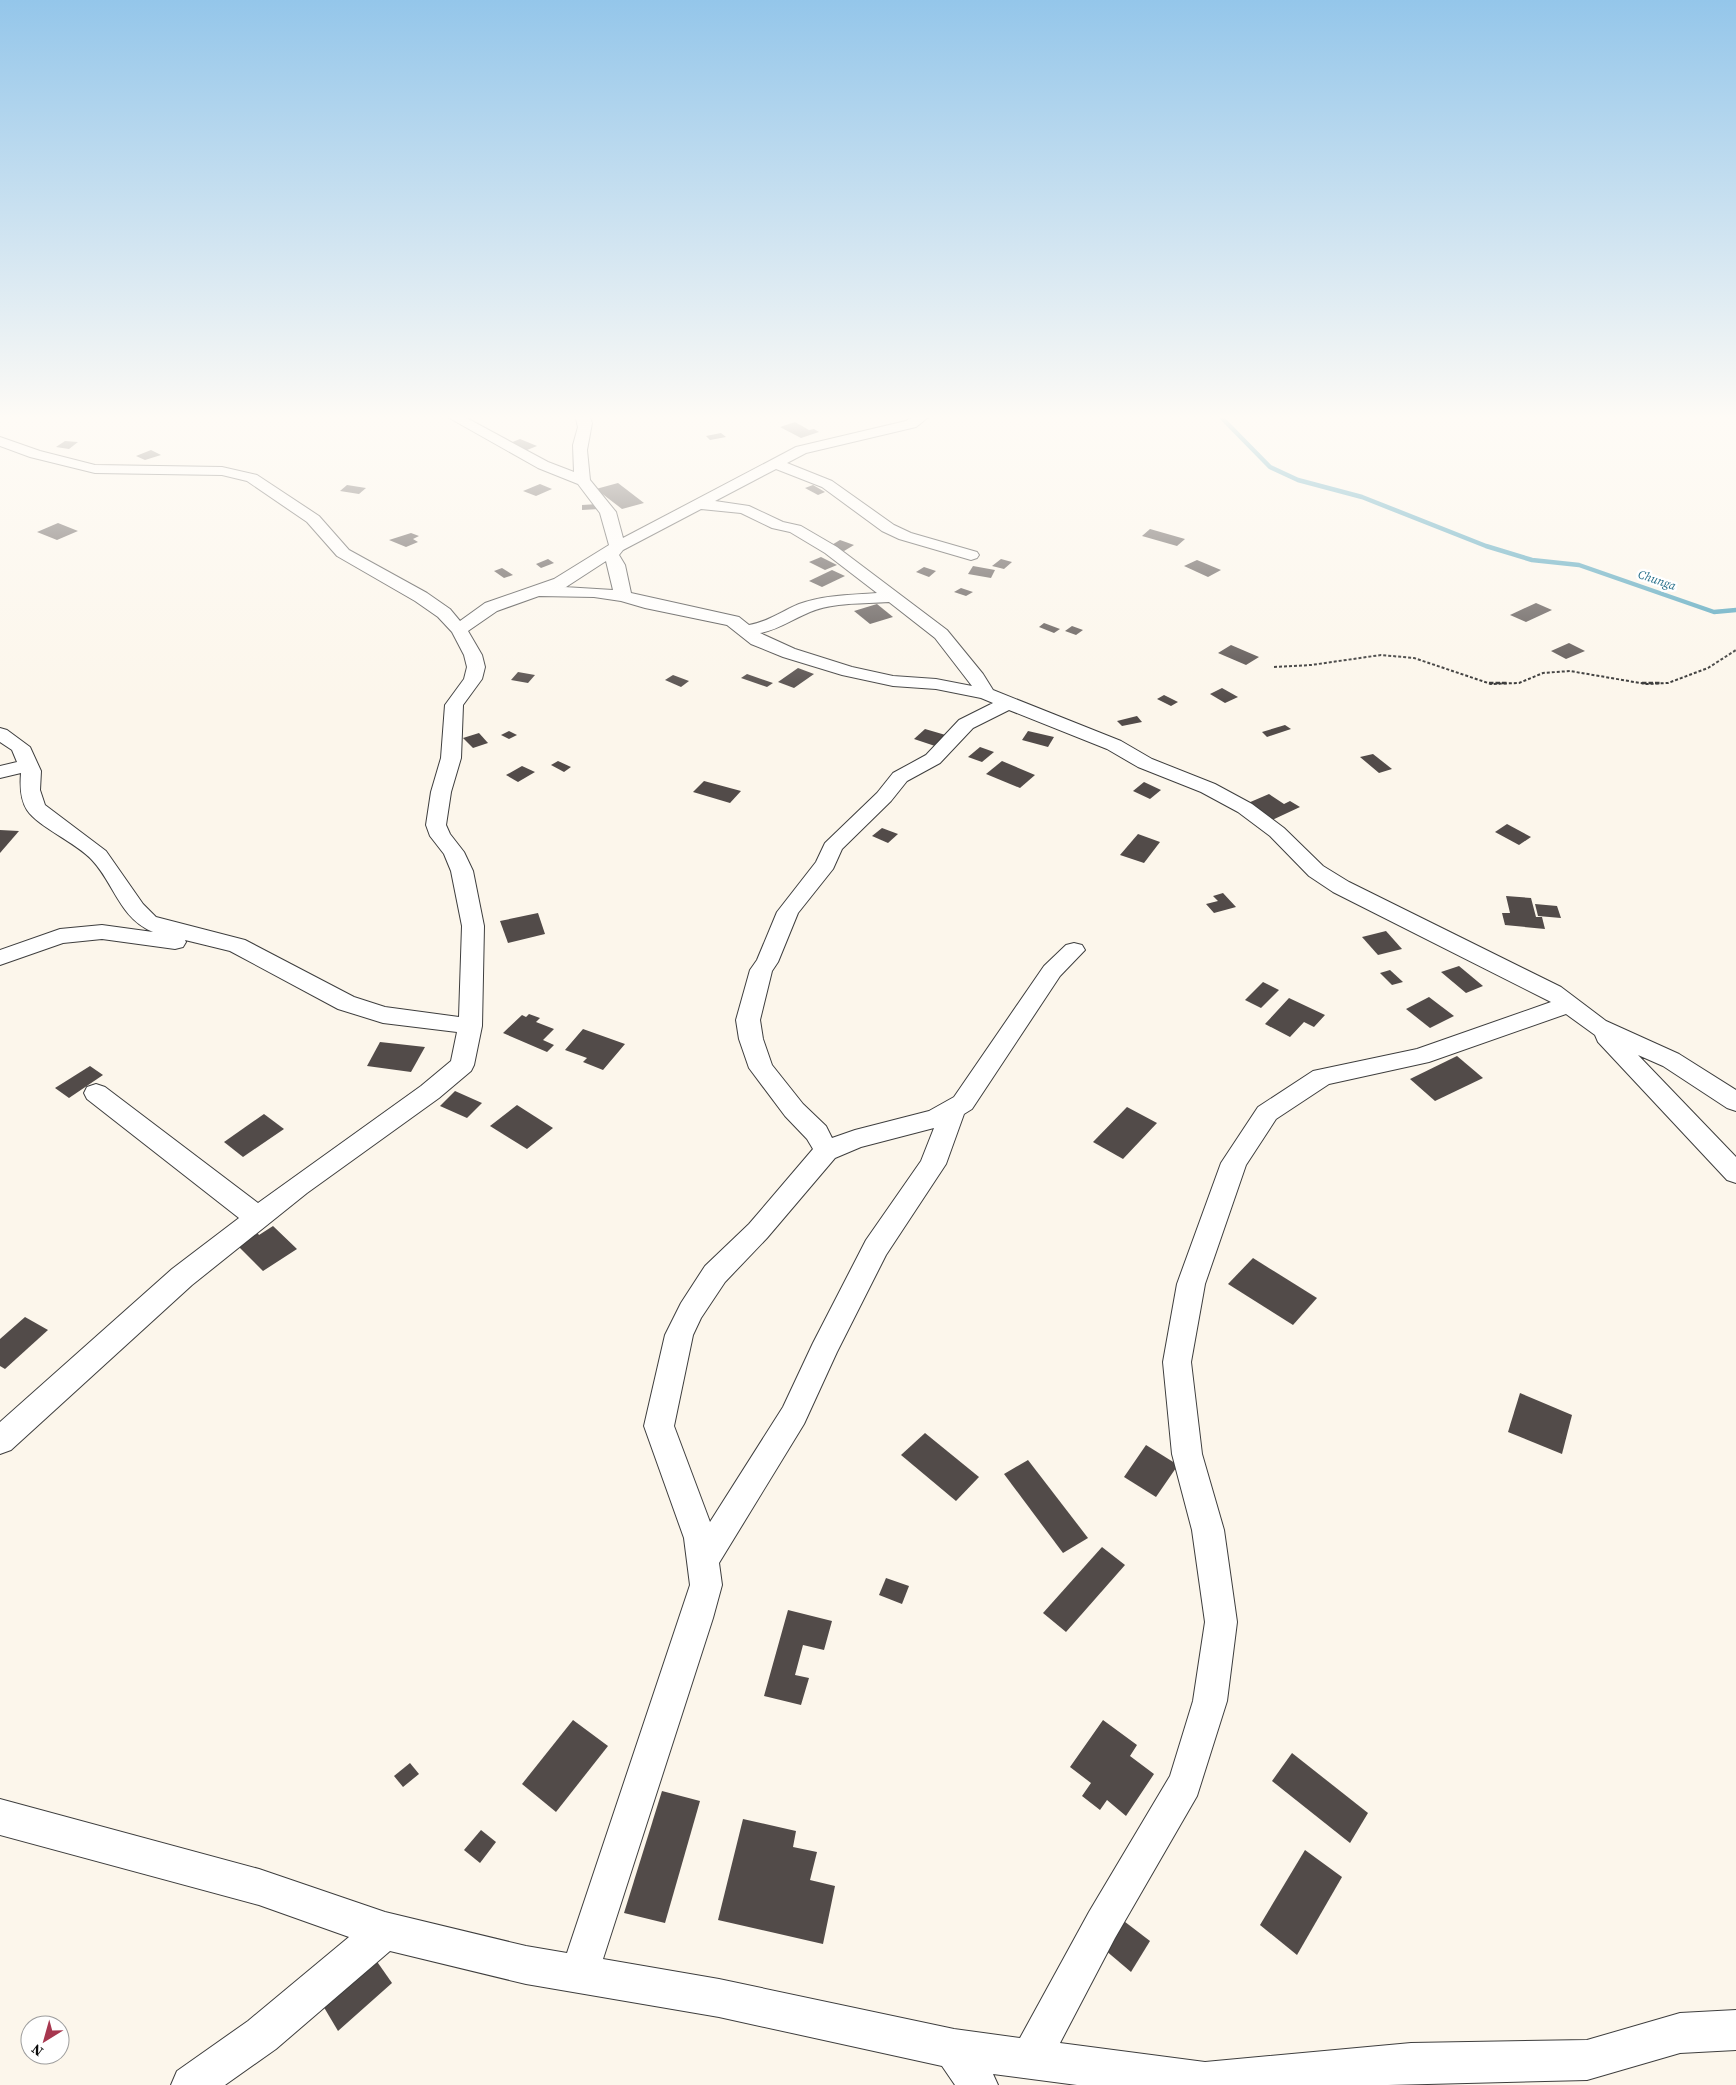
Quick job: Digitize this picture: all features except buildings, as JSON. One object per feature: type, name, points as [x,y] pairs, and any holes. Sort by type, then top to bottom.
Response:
[{"type":"street","points":[[0,1441],[182,1277],[462,1065],[470,1026],[473,926],[462,871],[454,852],[440,836],[436,825],[441,792],[451,758],[454,705],[473,679],[476,667],[473,655],[459,630],[444,613],[421,597],[343,553],[313,519],[303,512]]},
{"type":"street","points":[[608,512],[616,547],[612,554],[617,565],[623,596]]},
{"type":"street","points":[[459,630],[491,607],[560,583],[616,547],[681,512]]},
{"type":"street","points":[[751,512],[778,524],[795,528],[831,550],[941,634],[977,678],[986,694]]},
{"type":"street","points":[[866,512],[888,528],[905,536],[971,555]]},
{"type":"street","points":[[532,593],[594,592],[623,596],[645,603],[732,621],[758,640],[789,653],[857,673],[893,681],[936,684],[986,694],[1114,745],[1145,763],[1208,788],[1244,808],[1278,832],[1316,871],[1341,888],[1553,992],[1570,1004],[1598,1027],[1736,1173]]},
{"type":"street","points":[[744,631],[767,627],[805,608],[830,601],[891,597]]},
{"type":"street","points":[[826,1151],[817,1133],[794,1110],[761,1068],[751,1039],[748,1020],[761,970],[768,962],[788,912],[826,864],[832,847],[884,797],[900,777],[913,768],[933,759],[966,724],[1008,702]]},
{"type":"street","points":[[0,734],[20,747],[28,765],[30,790],[36,808],[99,855],[135,909],[148,922],[160,927],[237,946],[346,1003],[383,1014],[470,1026]]},
{"type":"street","points":[[0,772],[28,765]]},
{"type":"street","points":[[0,958],[60,936],[102,932],[166,942],[237,946]]},
{"type":"street","points":[[579,1974],[697,1618],[706,1585],[700,1538],[659,1426],[679,1335],[715,1274],[758,1231],[826,1151],[855,1139],[936,1118],[963,1103],[1052,971],[1074,950]]},
{"type":"street","points":[[1032,2058],[1102,1925],[1185,1784],[1210,1701],[1221,1622],[1208,1530],[1187,1454],[1177,1362],[1191,1284],[1234,1163],[1267,1113],[1322,1077],[1421,1056],[1570,1004]]},
{"type":"street","points":[[1598,1027],[1670,1060],[1736,1102]]},
{"type":"street","points":[[96,1093],[258,1218]]},
{"type":"street","points":[[703,1562],[794,1415],[823,1351],[876,1248],[933,1164],[953,1109]]},
{"type":"street","points":[[0,1817],[259,1886],[385,1931],[526,1966],[719,1998],[954,2049],[1204,2082],[1411,2063],[1586,2060],[1680,2033],[1736,2030]]},
{"type":"street","points":[[191,2085],[262,2035],[385,1931]]},
{"type":"street","points":[[954,2049],[978,2085]]},
{"type":"path","points":[[1274,667],[1311,665],[1381,655],[1414,658],[1491,684],[1518,684],[1543,673],[1570,671],[1646,684],[1668,683],[1708,668],[1736,650]]},
{"type":"waterway","name":"Chunga","points":[[1401,512],[1486,546],[1532,560],[1579,565],[1714,612],[1736,610]]}]
